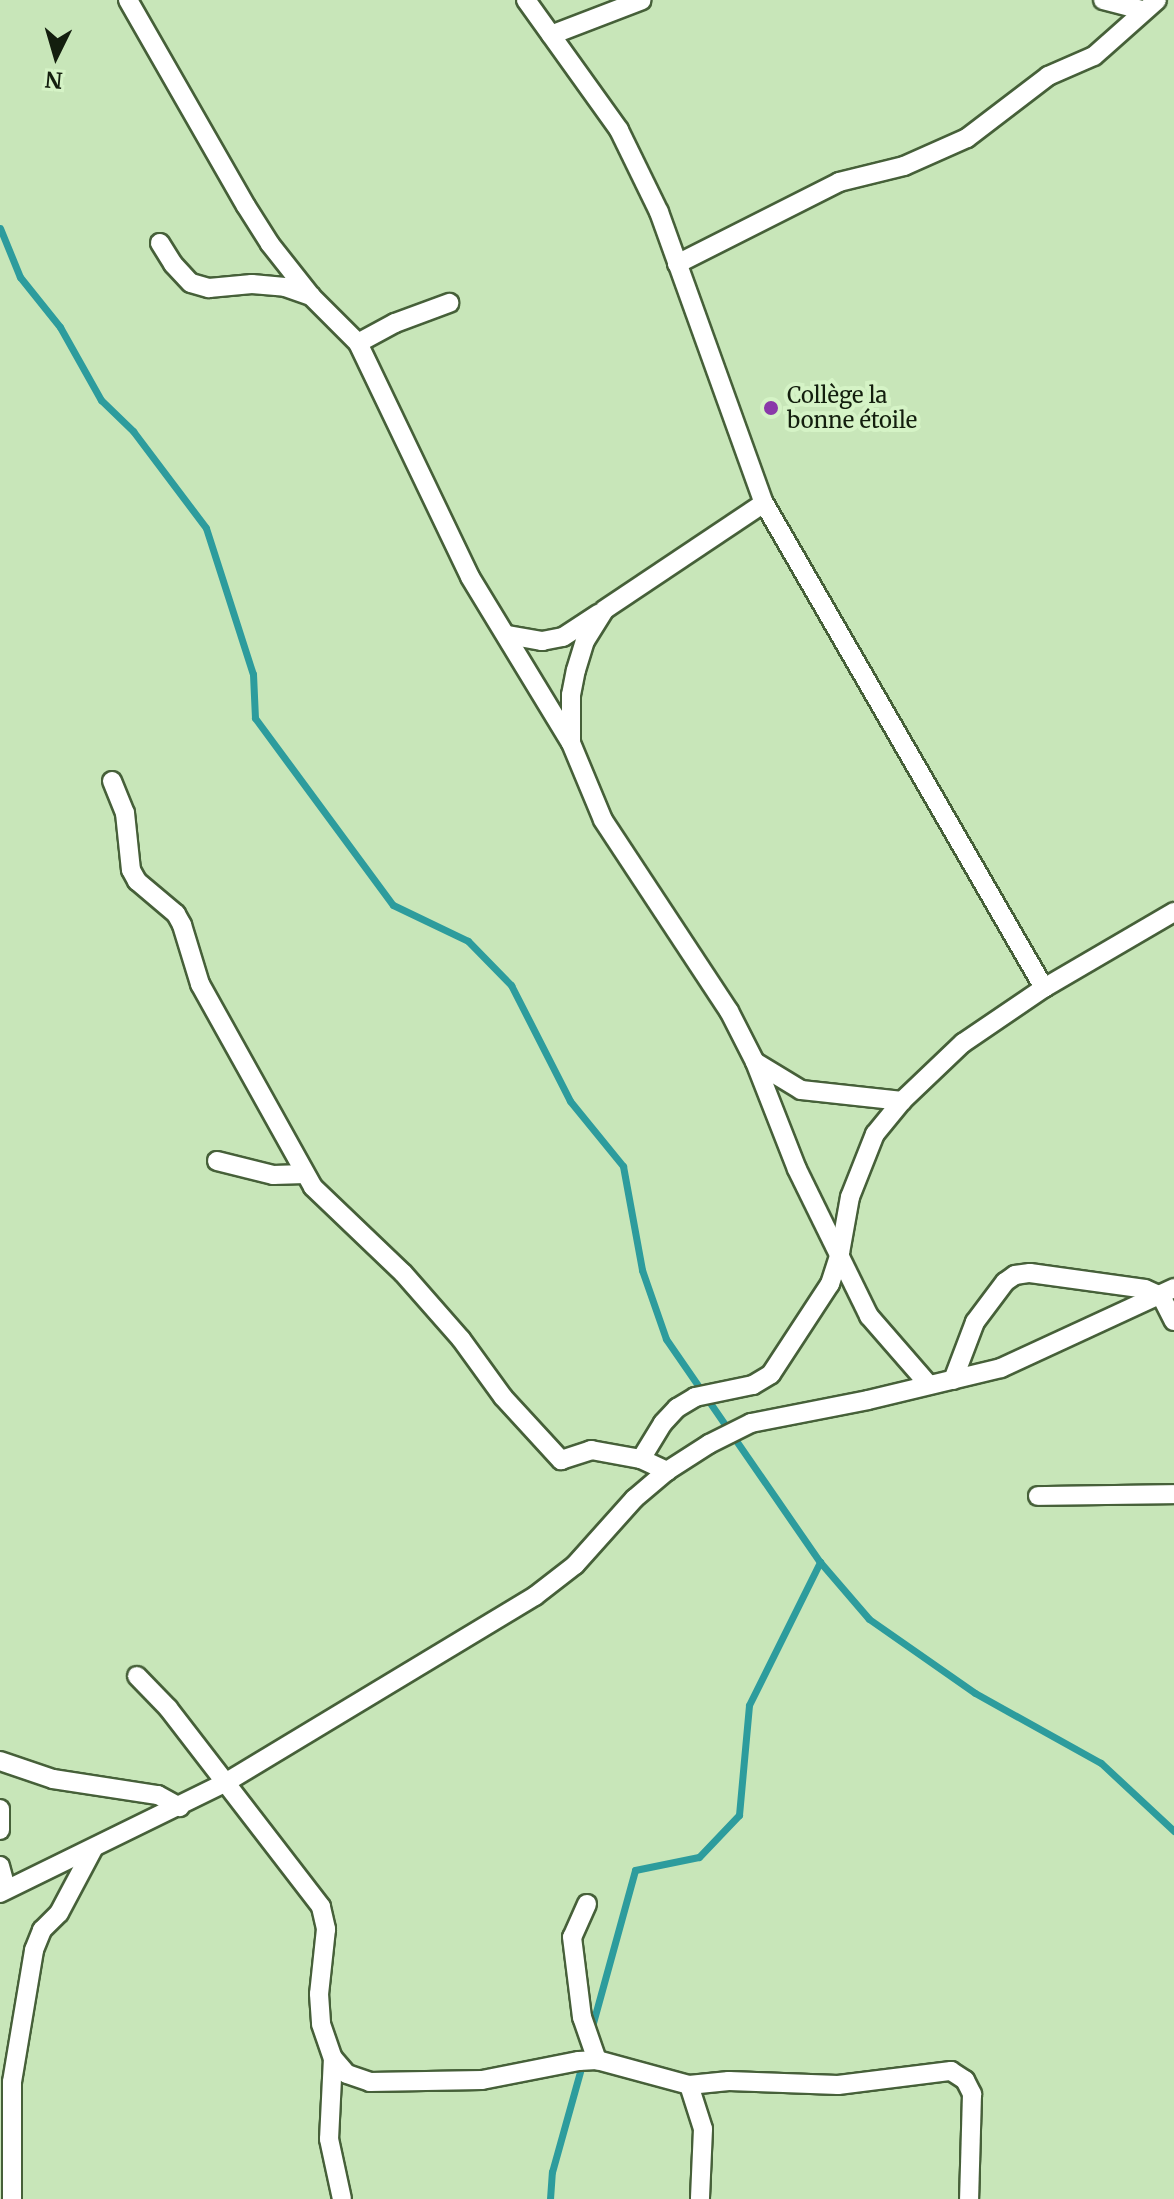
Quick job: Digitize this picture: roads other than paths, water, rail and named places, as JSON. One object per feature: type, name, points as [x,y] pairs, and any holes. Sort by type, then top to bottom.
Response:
[{"type":"street","points":[[128,0],[246,206],[311,296],[358,343],[470,577],[571,743],[603,820],[729,1011],[755,1062],[797,1169],[869,1316],[929,1385]]},
{"type":"street","points":[[526,0],[619,130],[659,212],[764,503],[1044,988]]},
{"type":"street","points":[[551,35],[642,0]]},
{"type":"street","points":[[1103,0],[1150,5]]},
{"type":"street","points":[[677,264],[839,182],[904,166],[967,138],[1048,76],[1094,56],[1150,5]]},
{"type":"street","points":[[160,243],[173,264],[191,283],[209,288],[252,284],[285,287],[311,296]]},
{"type":"street","points":[[358,343],[395,323],[449,303]]},
{"type":"street","points":[[508,635],[542,641],[563,637],[764,503]]},
{"type":"street","points":[[571,743],[571,695],[576,670],[585,641],[604,610]]},
{"type":"street","points":[[112,781],[125,813],[131,870],[137,881],[176,914],[200,984],[305,1174],[322,1197],[413,1284],[461,1339],[503,1397],[561,1460],[591,1450],[641,1459],[667,1471]]},
{"type":"street","points":[[641,1459],[677,1408],[695,1397],[753,1385],[771,1374],[830,1284],[862,1159],[875,1134],[902,1101],[963,1043],[1044,988],[1174,912]]},
{"type":"street","points":[[755,1062],[801,1090],[902,1101]]},
{"type":"street","points":[[217,1161],[273,1175],[305,1174]]},
{"type":"street","points":[[953,1380],[975,1322],[1005,1282],[1015,1275],[1030,1273],[1168,1292]]},
{"type":"street","points":[[1168,1292],[1174,1321]]},
{"type":"street","points":[[0,1866],[3,1891],[225,1783],[535,1596],[575,1565],[634,1499],[667,1471],[751,1423],[953,1380],[1013,1363],[1168,1292]]},
{"type":"street","points":[[1038,1496],[1174,1494]]},
{"type":"street","points":[[137,1676],[168,1708],[309,1886],[321,1907],[326,1929],[319,1994],[321,2024],[333,2058],[347,2074],[370,2082],[482,2080],[597,2060],[689,2085],[729,2081],[838,2085],[951,2071],[965,2080],[972,2094],[969,2199]]},
{"type":"street","points":[[0,1761],[53,1779],[158,1795],[180,1807]]},
{"type":"street","points":[[0,1809],[0,1830]]},
{"type":"street","points":[[12,2199],[12,2082],[34,1950],[42,1930],[59,1913],[93,1849]]},
{"type":"street","points":[[587,1904],[572,1937],[582,2017],[597,2060]]},
{"type":"street","points":[[333,2058],[329,2139],[342,2199]]},
{"type":"street","points":[[689,2085],[703,2129],[700,2199]]},
{"type":"waterway","points":[[0,228],[20,277],[60,327],[101,400],[133,431],[206,528],[253,674],[255,718],[393,905],[468,941],[511,985],[570,1101],[623,1166],[642,1270],[666,1339],[820,1562],[869,1619],[975,1693],[1101,1763],[1174,1831]]},
{"type":"waterway","points":[[591,2030],[635,1870],[699,1857],[739,1815],[749,1705],[820,1562]]},
{"type":"waterway","points":[[550,2199],[552,2172],[583,2061]]},
{"type":"place","name":"Collège la bonne étoile","points":[[771,408]]}]
